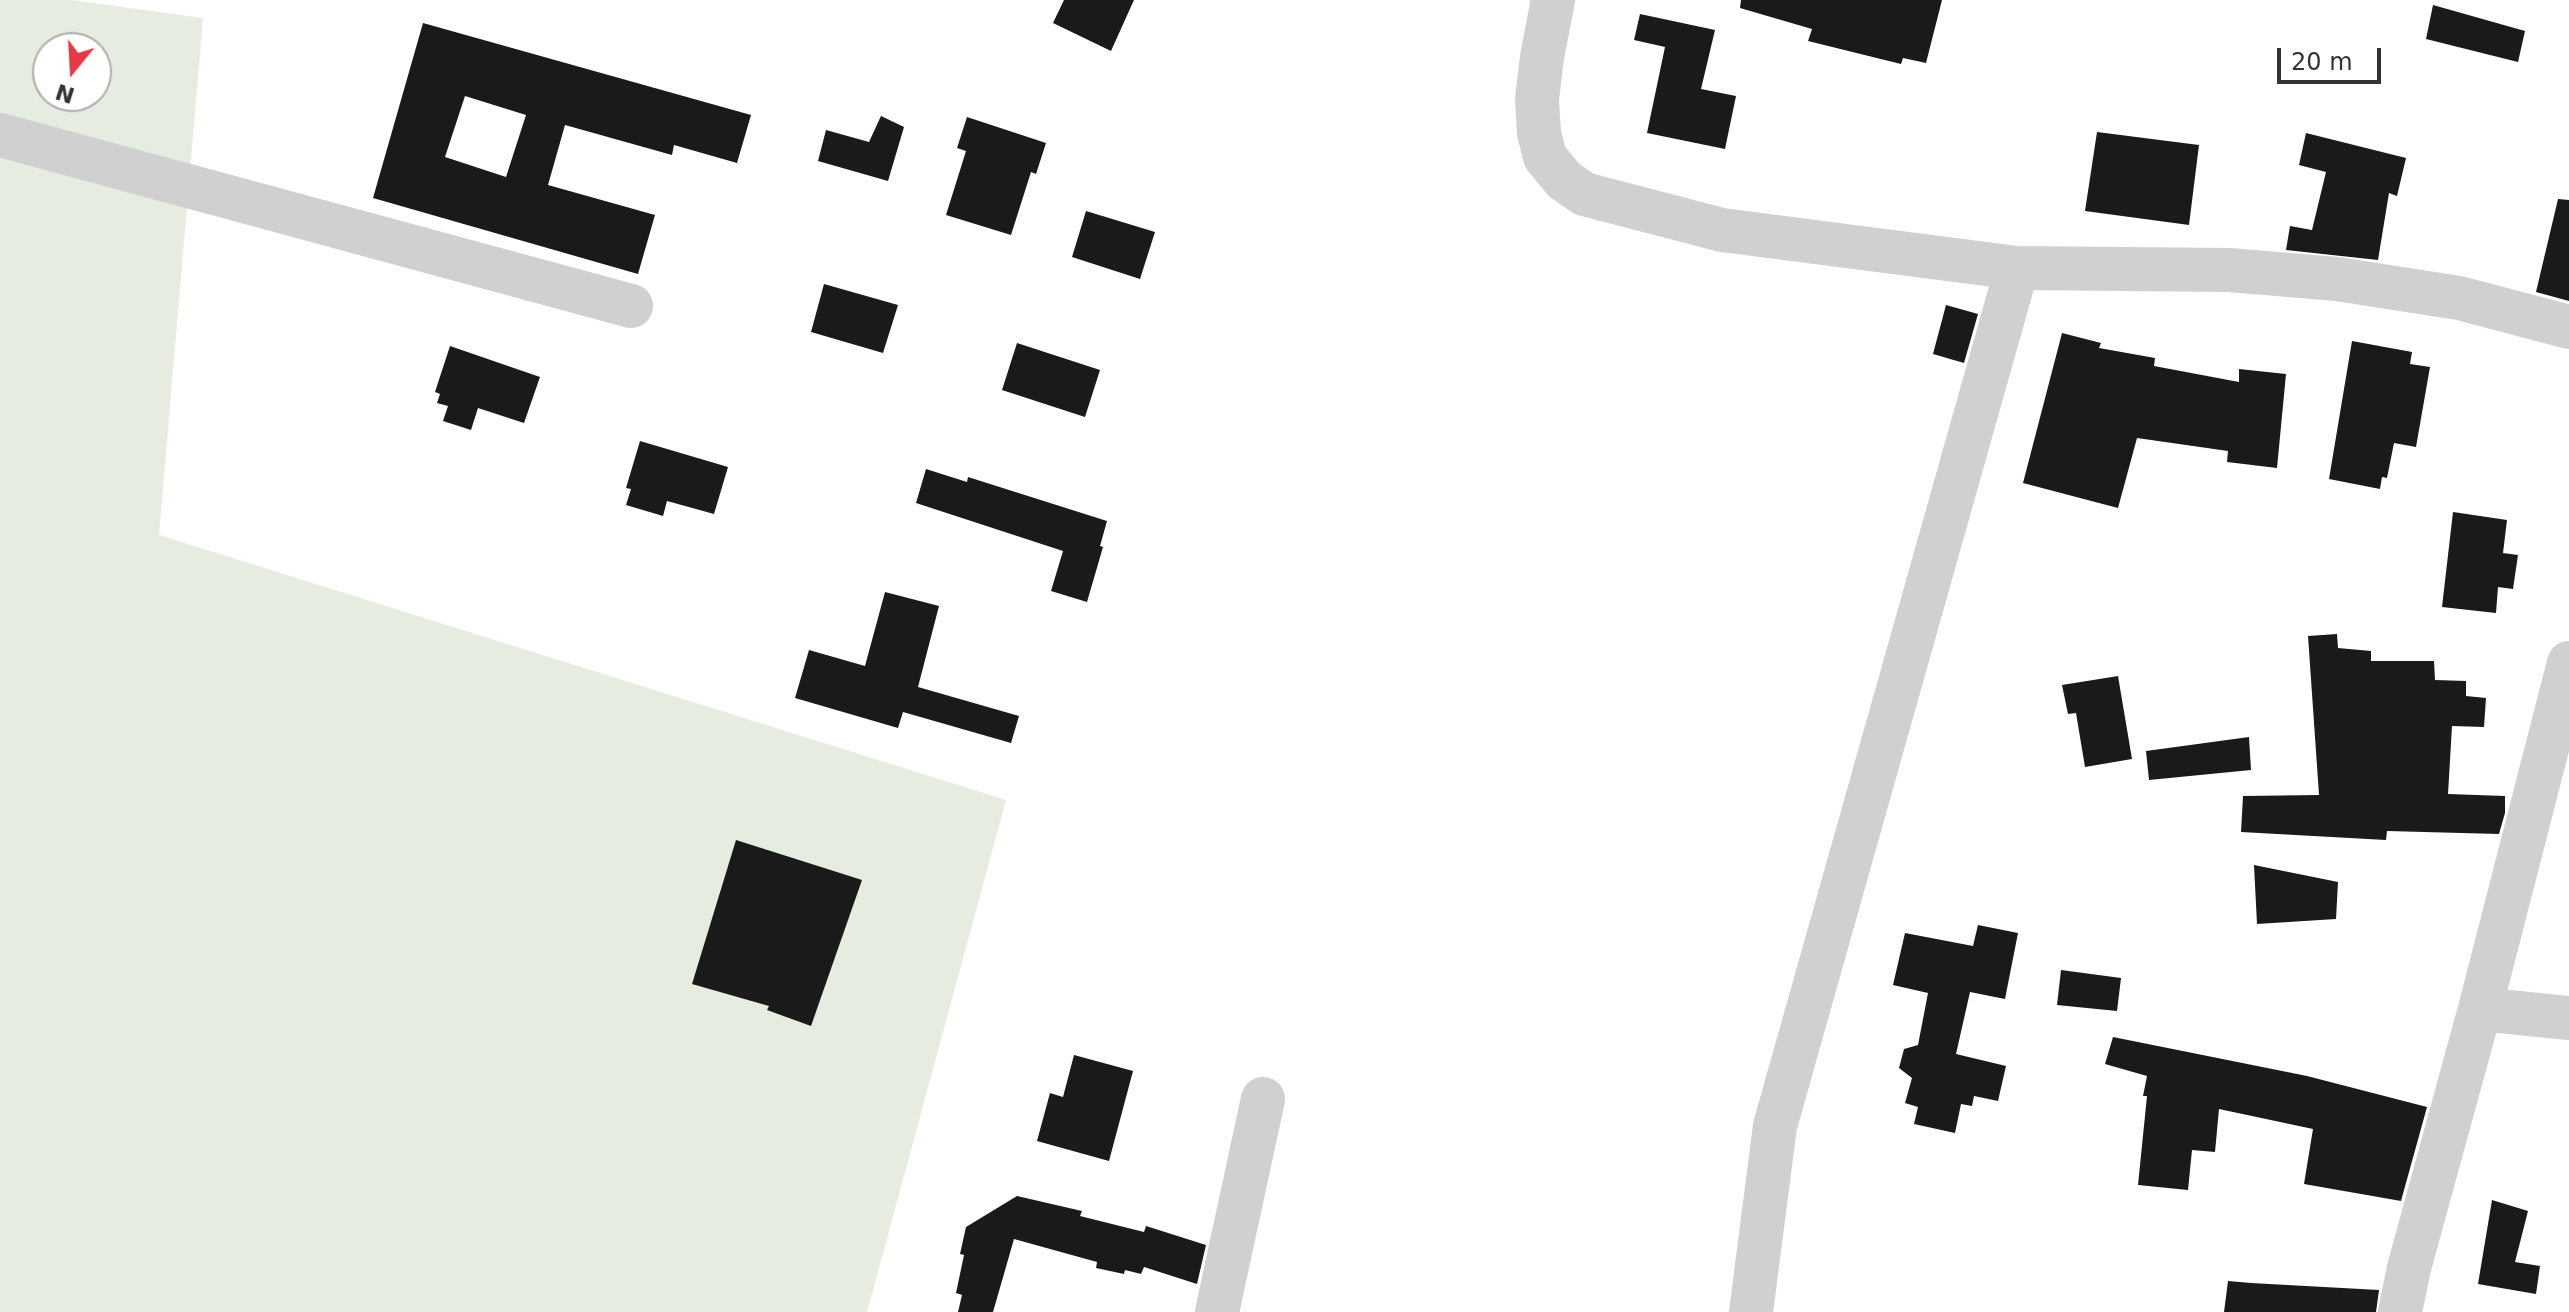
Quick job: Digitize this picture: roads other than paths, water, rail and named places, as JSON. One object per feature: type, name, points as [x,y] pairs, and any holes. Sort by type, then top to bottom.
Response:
[{"type":"street","points":[[1553,0],[1537,99],[1539,133],[1545,157],[1564,180],[1584,194],[1722,230],[2017,268],[2229,270],[2337,279],[2459,298],[2569,327]]},
{"type":"street","points":[[0,135],[631,306]]},
{"type":"street","points":[[1751,1312],[1775,1126],[1886,723],[2017,268]]},
{"type":"street","points":[[2400,1312],[2569,663]]},
{"type":"street","points":[[2480,1009],[2569,1018]]},
{"type":"street","points":[[1217,1312],[1263,1099]]}]
